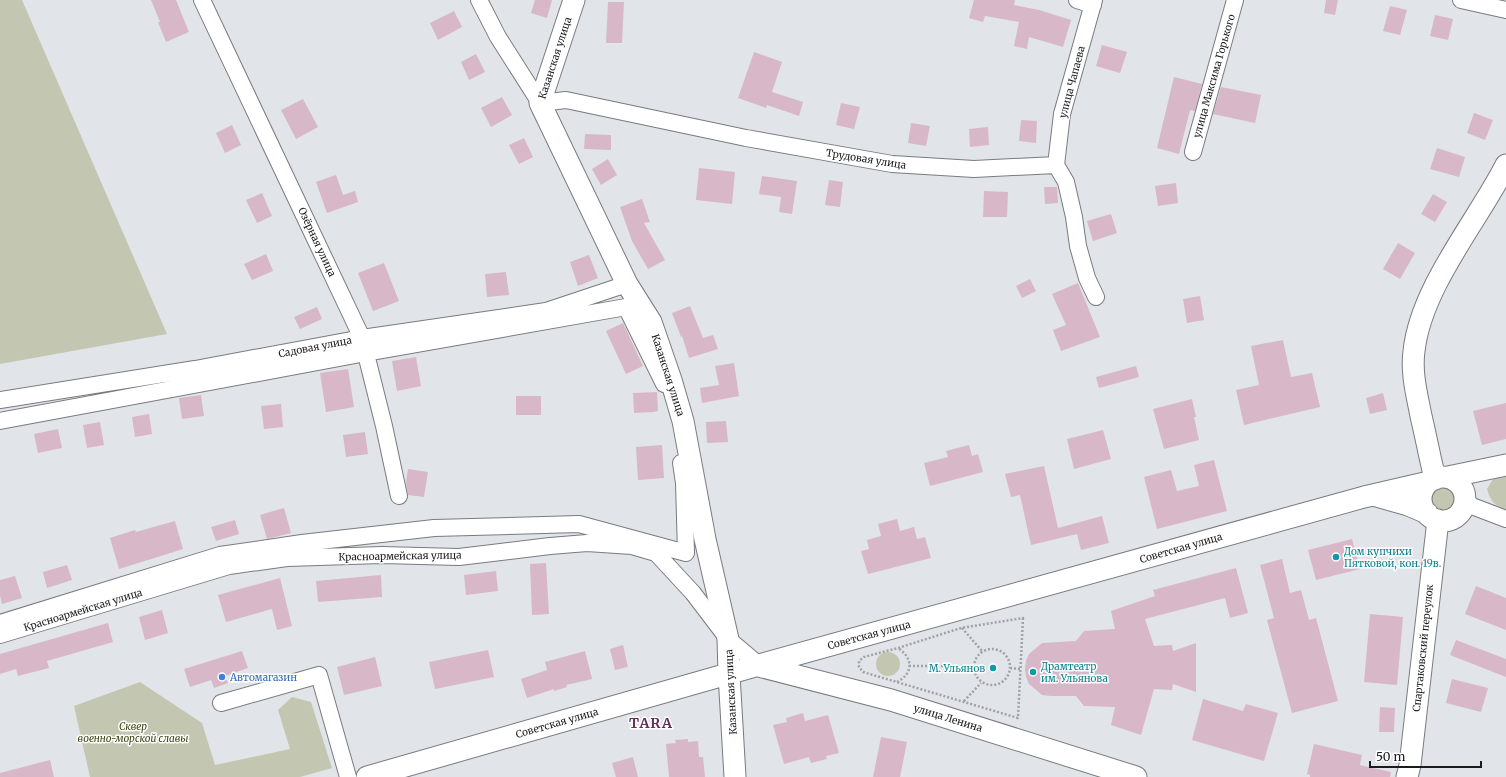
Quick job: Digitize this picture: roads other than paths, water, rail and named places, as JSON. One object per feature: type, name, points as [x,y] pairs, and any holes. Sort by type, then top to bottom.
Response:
[{"type":"main road","name":"Казанская улица","points":[[574,0],[540,103],[627,284],[651,322],[683,421],[705,539],[728,639],[728,674],[735,777]]},
{"type":"main road","points":[[1437,479],[1414,383],[1414,351],[1421,318],[1441,275],[1495,186],[1506,165]]},
{"type":"main road","name":"Советская улица","points":[[367,777],[759,665],[1371,495],[1437,479],[1497,467]]},
{"type":"main road","name":"Советская улица","points":[[1464,500],[1475,481],[1497,467]]},
{"type":"main road","points":[[1371,495],[1408,505],[1432,516],[1445,520],[1452,519],[1462,510],[1464,500],[1463,490],[1460,484],[1454,480],[1437,479],[1424,487],[1421,500],[1423,507],[1432,516]]},
{"type":"main road","name":"Спартаковский переулок","points":[[1407,777],[1410,765],[1432,516]]},
{"type":"main road","name":"улица Ленина","points":[[759,665],[891,700],[1136,777]]},
{"type":"street","name":"Озёрная улица","points":[[202,0],[364,345],[399,496]]},
{"type":"street","points":[[479,0],[498,37],[540,103]]},
{"type":"street","points":[[1077,0],[1094,2]]},
{"type":"street","name":"улица Максима Горького","points":[[1193,152],[1235,0]]},
{"type":"street","points":[[1461,0],[1506,10]]},
{"type":"street","name":"улица Чапаева","points":[[1056,164],[1062,114],[1094,2]]},
{"type":"street","name":"Трудовая улица","points":[[540,103],[566,100],[746,138],[892,164],[974,169],[1056,164]]},
{"type":"street","points":[[1056,164],[1066,182],[1074,217],[1078,246],[1087,278],[1096,297]]},
{"type":"street","name":"Садовая улица","points":[[0,400],[195,369],[364,345],[546,311],[627,284]]},
{"type":"street","points":[[0,421],[364,345],[626,306],[668,391],[684,483],[686,553],[579,524],[434,528],[302,543],[220,555],[0,623]]},
{"type":"street","points":[[1464,500],[1506,519]]},
{"type":"street","name":"Красноармейская улица","points":[[0,635],[229,566],[287,558],[382,556],[458,557],[587,543],[632,546],[656,553],[693,593],[728,639],[759,665]]},
{"type":"street","points":[[222,703],[319,675],[348,777]]},
{"type":"place","name":"Дом купчихи Пятковой, кон. 19в.","points":[[1336,557]]},
{"type":"place","name":"М. Ульянов","points":[[993,668]]},
{"type":"place","name":"Драмтеатр им. Ульянова","points":[[1033,672]]},
{"type":"place","name":"Автомагазин","points":[[222,677]]},
{"type":"district","name":"TARA","points":[[651,723]]},
{"type":"park label","name":"Сквер военно-морской славы","points":[[133,732]]}]
